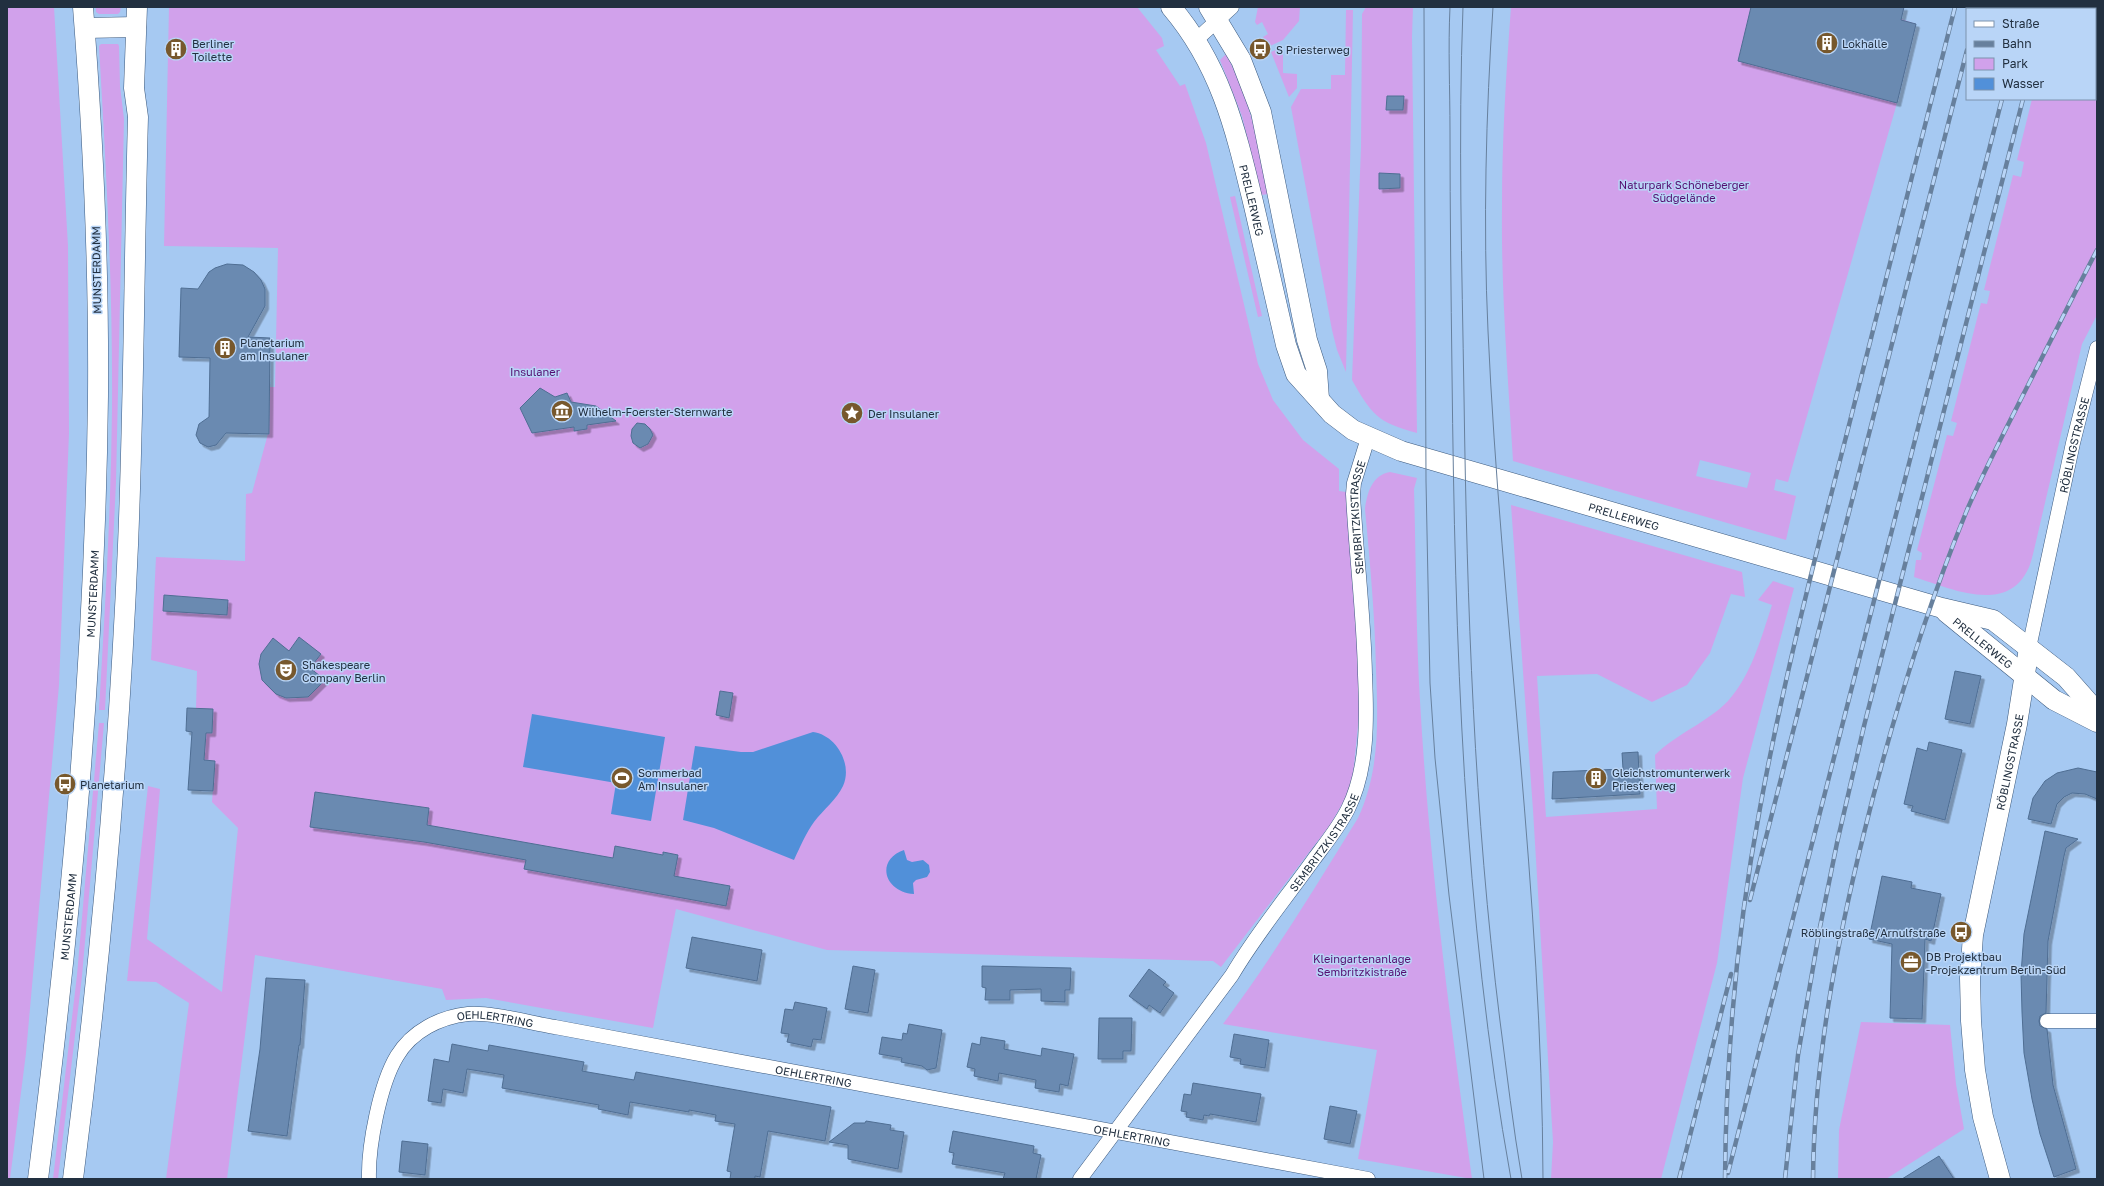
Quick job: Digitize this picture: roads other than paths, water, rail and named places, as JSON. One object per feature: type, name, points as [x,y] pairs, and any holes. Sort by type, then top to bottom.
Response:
[{"type":"main road","name":"MUNSTERDAMM","points":[[38,1179],[69,910],[85,723],[91,605],[98,395],[96,253],[91,130],[83,7]]},
{"type":"main road","points":[[73,1179],[101,928],[124,629],[134,336],[138,117],[134,88],[137,7]]},
{"type":"main road","name":"PRELLERWEG","points":[[1171,7],[1196,40],[1221,88],[1232,116],[1290,360],[1296,374],[1343,424],[1368,438],[1401,451],[1942,608],[1993,620],[2066,677],[2097,712]]},
{"type":"main road","points":[[1220,11],[1254,91],[1263,118],[1305,333],[1317,371],[1319,399]]},
{"type":"main road","points":[[84,28],[136,27]]},
{"type":"main road","name":"PRELLERWEG","points":[[1942,608],[2054,700],[2097,722]]},
{"type":"main road","name":"RÖBLINGSTRASSE","points":[[2000,1179],[1983,1117],[1975,1070],[1971,1021],[1970,978],[1973,935],[2017,724],[2029,648]]},
{"type":"street","points":[[1196,40],[1220,11]]},
{"type":"street","name":"RÖBLINGSTRASSE","points":[[2029,648],[2072,450],[2097,348]]},
{"type":"street","name":"SEMBRITZKISTRASSE","points":[[1080,1179],[1114,1131],[1232,975],[1245,952],[1330,838],[1354,796],[1362,763],[1366,693],[1363,606],[1353,494],[1354,483],[1368,438]]},
{"type":"street","name":"OEHLERTRING","points":[[370,1179],[369,1162],[381,1096],[397,1056],[423,1029],[449,1017],[469,1014],[497,1017],[1368,1179]]},
{"type":"street","points":[[2047,1021],[2097,1021]]},
{"type":"water","points":[[532,714],[665,737],[651,821],[611,814],[616,783],[523,767]]},
{"type":"water","points":[[813,732],[821,734],[835,745],[844,760],[846,777],[843,786],[837,795],[811,826],[794,860],[714,828],[683,820],[695,746],[741,752],[753,752]]},
{"type":"water","points":[[904,850],[907,860],[912,862],[923,860],[929,865],[930,872],[927,877],[916,880],[913,883],[914,894],[904,892],[896,888],[890,882],[887,875],[889,861],[895,855]]},
{"type":"tram line","points":[[1424,7],[1426,481],[1430,683],[1435,758],[1449,895],[1484,1179]]},
{"type":"tram line","points":[[1450,7],[1449,53],[1453,474],[1459,676],[1472,878],[1482,979],[1495,1079],[1511,1179]]},
{"type":"tram line","points":[[1463,7],[1461,104],[1461,251],[1467,553],[1473,709],[1491,943],[1510,1100],[1522,1179]]},
{"type":"tram line","points":[[1493,7],[1486,169],[1486,291],[1494,437],[1529,861],[1536,967],[1541,1073],[1543,1179]]},
{"type":"railway","points":[[1725,1179],[1730,1039],[1734,993],[1745,900],[1769,761],[1811,573],[1955,7]]},
{"type":"railway","points":[[1750,900],[1966,54]]},
{"type":"railway","points":[[1728,1173],[2002,100]]},
{"type":"railway","points":[[1785,1179],[1798,1055],[1820,927],[1837,843],[1864,726],[2023,100]]},
{"type":"railway","points":[[1813,1179],[1817,1092],[1828,1005],[1844,918],[1874,792],[1897,710],[1923,629],[1967,510],[1987,466],[2097,250]]},
{"type":"railway","points":[[1679,1179],[1731,974]]},
{"type":"place","name":"Lokhalle","points":[[1827,43]]},
{"type":"place","name":"Berliner Toilette","points":[[176,49]]},
{"type":"place","name":"S Priesterweg","points":[[1260,49]]},
{"type":"place","name":"Planetarium am Insulaner","points":[[225,348]]},
{"type":"place","name":"Wilhelm-Foerster-Sternwarte","points":[[562,411]]},
{"type":"place","name":"Der Insulaner","points":[[852,413]]},
{"type":"place","name":"Shakespeare Company Berlin","points":[[286,670]]},
{"type":"place","name":"Sommerbad Am Insulaner","points":[[622,778]]},
{"type":"place","name":"Gleichstromunterwerk Priesterweg","points":[[1596,778]]},
{"type":"place","name":"Planetarium","points":[[65,784]]},
{"type":"place","name":"Röblingstraße/Arnulfstraße","points":[[1961,932]]},
{"type":"place","name":"DB Projektbau -Projekzentrum Berlin-Süd","points":[[1911,962]]},
{"type":"park label","name":"Naturpark Schöneberger Südgelände","points":[[1684,190]]},
{"type":"park label","name":"Insulaner","points":[[535,371]]},
{"type":"park label","name":"Kleingartenanlage Sembritzkistraße","points":[[1362,964]]}]
